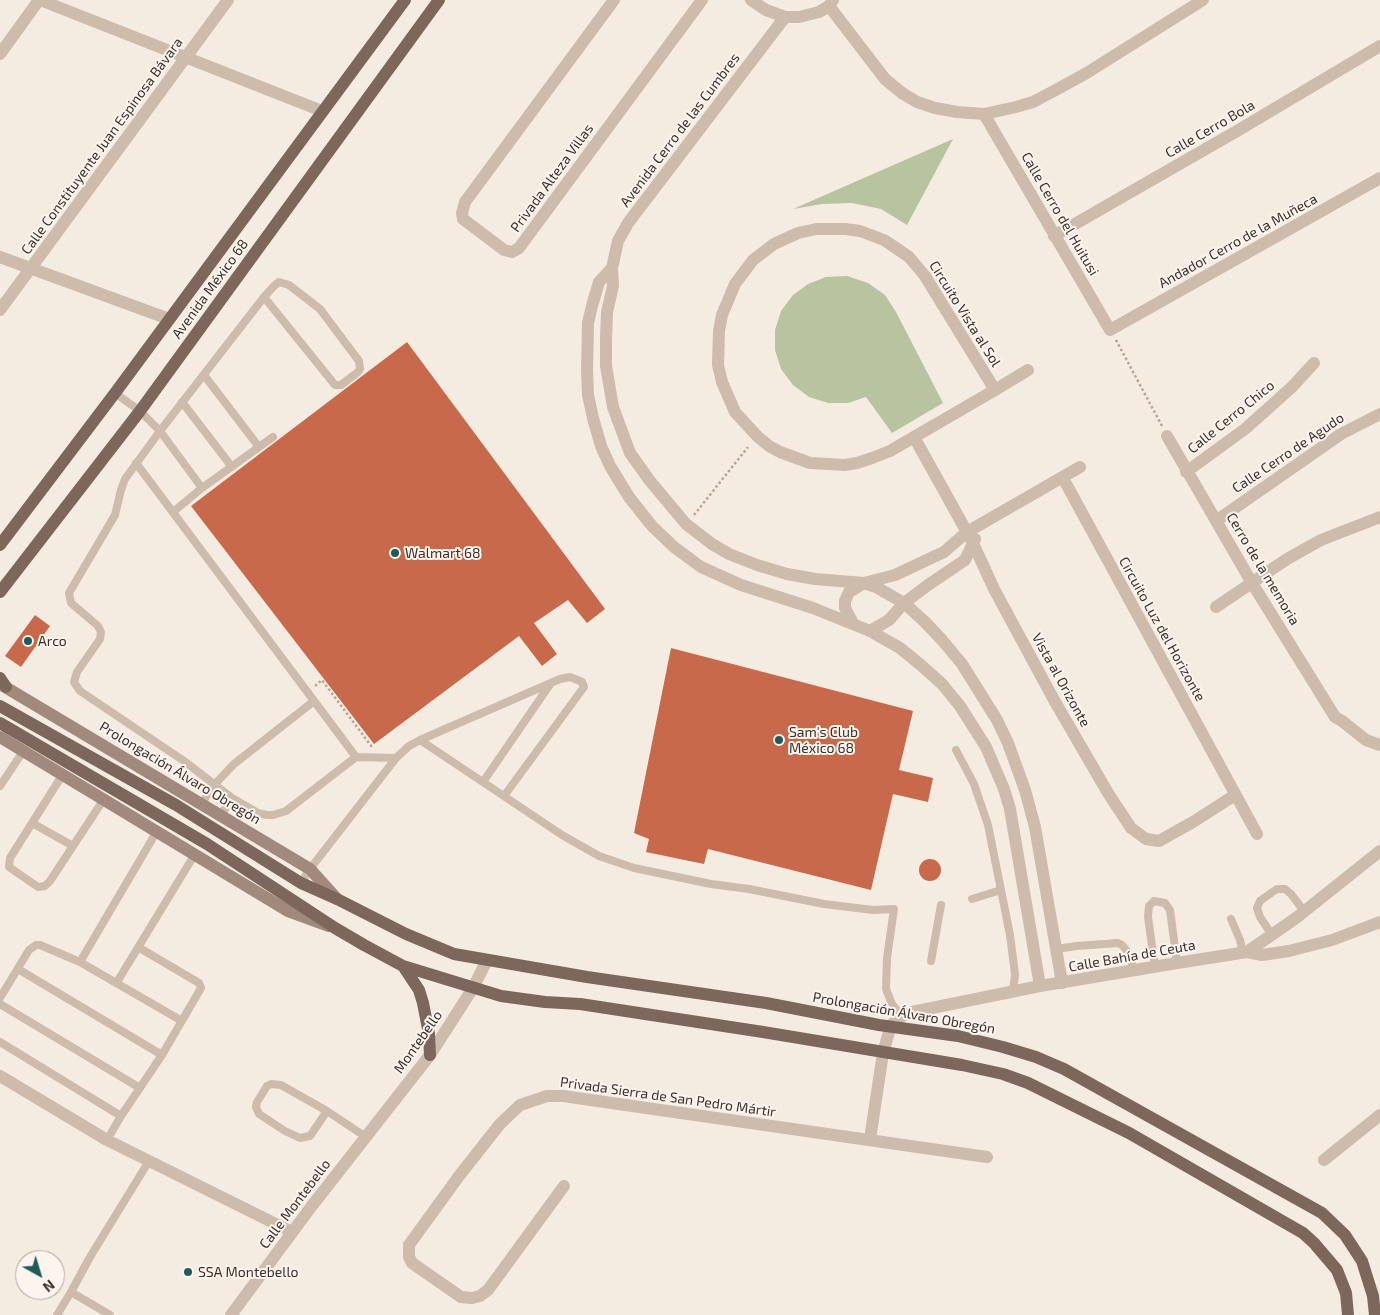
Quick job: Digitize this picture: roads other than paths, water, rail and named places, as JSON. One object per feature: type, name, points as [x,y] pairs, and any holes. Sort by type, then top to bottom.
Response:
[{"type":"main road","name":"Avenida México 68","points":[[0,545],[4,531],[115,393],[405,0]]},
{"type":"main road","name":"Avenida México 68","points":[[0,592],[140,411],[439,0]]},
{"type":"main road","name":"Prolongación Álvaro Obregón","points":[[2,683],[310,869],[337,899]]},
{"type":"main road","name":"Prolongación Álvaro Obregón","points":[[0,706],[176,805],[301,883],[406,934],[454,954],[958,1036],[1036,1057],[1064,1069],[1304,1202],[1333,1222],[1354,1246],[1368,1275],[1374,1296],[1375,1315]]},
{"type":"main road","points":[[0,723],[207,844],[335,928],[403,966],[473,988],[516,998],[590,1005],[962,1065],[1013,1077],[1028,1083],[1129,1133],[1303,1233],[1337,1270],[1346,1293],[1348,1315]]},
{"type":"main road","points":[[0,737],[288,911],[335,928]]},
{"type":"main road","points":[[403,966],[419,990],[428,1025],[430,1055]]},
{"type":"street","points":[[0,54],[39,0],[322,111]]},
{"type":"street","name":"Calle Constituyente Juan Espinosa Bávara","points":[[0,310],[228,0]]},
{"type":"street","name":"Privada Alteza Villas","points":[[614,0],[465,202],[462,213],[463,219],[504,250],[512,252],[519,248],[702,0]]},
{"type":"street","points":[[751,0],[766,10],[786,16],[799,17],[819,12],[831,3],[885,79],[902,94],[917,102],[935,108],[984,114],[1033,102],[1085,74],[1202,0]]},
{"type":"street","name":"Avenida Cerro de las Cumbres","points":[[786,16],[628,223],[618,241],[612,268],[613,286],[607,312],[606,366],[613,407],[630,453],[655,488],[686,524],[712,544],[729,554],[757,565],[805,577],[864,583],[890,594],[904,603],[942,640],[962,664],[990,707],[1008,743],[1030,806],[1062,983]]},
{"type":"street","name":"Calle Cerro Bola","points":[[1054,236],[1380,46]]},
{"type":"street","name":"Calle Cerro del Huitusi","points":[[984,114],[1110,330]]},
{"type":"street","name":"Andador Cerro de la Muñeca","points":[[1110,330],[1380,178]]},
{"type":"street","name":"Circuito Vista al Sol","points":[[845,228],[871,234],[884,240],[909,258],[925,276],[995,390],[890,451],[857,464],[828,465],[810,463],[780,452],[757,436],[735,412],[722,382],[717,349],[722,315],[735,284],[752,260],[760,253],[785,239],[816,229],[845,228]]},
{"type":"street","points":[[0,257],[169,319]]},
{"type":"street","name":"Avenida Cerro de las Cumbres","points":[[612,268],[600,282],[588,323],[586,370],[588,395],[601,446],[610,466],[629,497],[652,526],[674,547],[701,567],[741,585],[813,608],[870,631],[900,648],[942,684],[965,712],[986,747],[1004,789],[1010,810],[1040,986]]},
{"type":"street","name":"Calle Cerro Chico","points":[[1186,472],[1245,429],[1292,387],[1314,363]]},
{"type":"street","points":[[995,390],[1028,370]]},
{"type":"street","name":"Calle Cerro de Agudo","points":[[1216,521],[1341,434],[1380,414]]},
{"type":"street","name":"Cerro de la memoria","points":[[1167,436],[1186,472],[1252,583],[1335,718],[1342,721],[1366,740],[1380,745]]},
{"type":"street","name":"Vista al Orizonte","points":[[914,437],[970,538],[994,589],[1054,700],[1108,793],[1131,828],[1146,839],[1159,841],[1235,795]]},
{"type":"street","points":[[853,623],[845,608],[845,601],[849,592],[864,583],[895,575],[970,538],[982,523],[1080,467]]},
{"type":"street","name":"Circuito Luz del Horizonte","points":[[1062,478],[1258,834]]},
{"type":"street","points":[[1216,607],[1287,559],[1322,540],[1380,517]]},
{"type":"street","points":[[870,631],[888,620],[904,603],[965,560],[970,538]]},
{"type":"street","name":"Calle Bahía de Ceuta","points":[[891,1025],[902,1016],[929,1008],[1177,962],[1245,953],[1304,911],[1380,851]]},
{"type":"street","points":[[1245,953],[1262,955],[1288,951],[1332,940],[1380,922]]},
{"type":"street","name":"Montebello","points":[[366,1137],[430,1055],[473,988],[486,960]]},
{"type":"street","points":[[870,1139],[883,1053],[891,1025]]},
{"type":"street","points":[[0,1076],[107,1140],[292,1232]]},
{"type":"street","name":"Privada Sierra de San Pedro Mártir","points":[[564,1186],[488,1290],[480,1296],[472,1298],[461,1296],[412,1263],[409,1257],[409,1245],[459,1176],[509,1114],[520,1105],[547,1096],[564,1096],[987,1157]]},
{"type":"street","points":[[1324,1160],[1380,1115]]},
{"type":"street","name":"Calle Montebello","points":[[231,1315],[292,1232],[366,1137]]},
{"type":"lane","points":[[264,297],[335,385],[342,385],[358,372],[359,361],[320,308],[284,282],[279,282],[275,285],[264,297],[160,431],[136,463],[121,490],[115,515],[70,592],[71,603],[98,626],[101,632],[100,639],[77,672],[74,682],[80,691],[215,784],[232,798],[258,812],[272,816],[294,806],[356,757],[396,758]]},
{"type":"lane","points":[[204,375],[259,447]]},
{"type":"lane","points":[[115,393],[140,411],[160,431],[202,488]]},
{"type":"lane","points":[[182,402],[232,467]]},
{"type":"lane","points":[[173,512],[202,488],[273,437]]},
{"type":"lane","points":[[136,463],[356,757]]},
{"type":"lane","points":[[301,883],[396,758],[409,746],[551,684],[570,677],[582,682],[584,687],[504,796]]},
{"type":"lane","points":[[483,782],[551,684]]},
{"type":"lane","points":[[202,804],[215,784],[234,764],[314,701]]},
{"type":"lane","points":[[420,740],[582,847],[599,856],[634,868],[682,879],[824,904],[873,910],[894,909],[887,958],[886,989],[892,1004],[902,1016]]},
{"type":"lane","points":[[0,786],[24,750]]},
{"type":"lane","points":[[956,750],[974,784],[988,825],[1013,955],[1015,974],[1013,992]]},
{"type":"lane","points":[[63,774],[10,858],[9,867],[38,887],[45,886],[50,881],[104,799]]},
{"type":"lane","points":[[221,815],[232,798]]},
{"type":"lane","points":[[32,823],[73,846]]},
{"type":"lane","points":[[80,962],[157,831]]},
{"type":"lane","points":[[117,982],[196,854]]},
{"type":"lane","points":[[1272,935],[1260,917],[1257,908],[1260,901],[1264,898],[1277,890],[1284,889],[1291,894],[1304,911]]},
{"type":"lane","points":[[972,899],[1001,890]]},
{"type":"lane","points":[[1155,967],[1148,917],[1149,906],[1154,901],[1165,903],[1170,910],[1177,962]]},
{"type":"lane","points":[[931,961],[940,905]]},
{"type":"lane","points":[[1231,919],[1245,953]]},
{"type":"lane","points":[[1056,950],[1077,946],[1122,944],[1128,952],[1134,970]]},
{"type":"lane","points":[[0,998],[29,950],[36,945],[44,946],[80,962],[117,982],[182,1021]]},
{"type":"lane","points":[[107,1140],[162,1055],[200,991],[198,983],[138,947]]},
{"type":"lane","points":[[18,969],[162,1055]]},
{"type":"lane","points":[[0,1004],[140,1088]]},
{"type":"lane","points":[[0,1042],[121,1116]]},
{"type":"lane","points":[[327,1111],[310,1136],[300,1138],[285,1131],[259,1114],[256,1102],[267,1086],[276,1084],[327,1111],[366,1137]]},
{"type":"lane","points":[[57,1315],[149,1161]]},
{"type":"lane","points":[[71,1292],[110,1315]]},
{"type":"place","name":"Walmart 68","points":[[395,553]]},
{"type":"place","name":"Arco","points":[[28,641]]},
{"type":"place","name":"Sam's Club México 68","points":[[779,740]]},
{"type":"place","name":"SSA Montebello","points":[[188,1272]]}]
